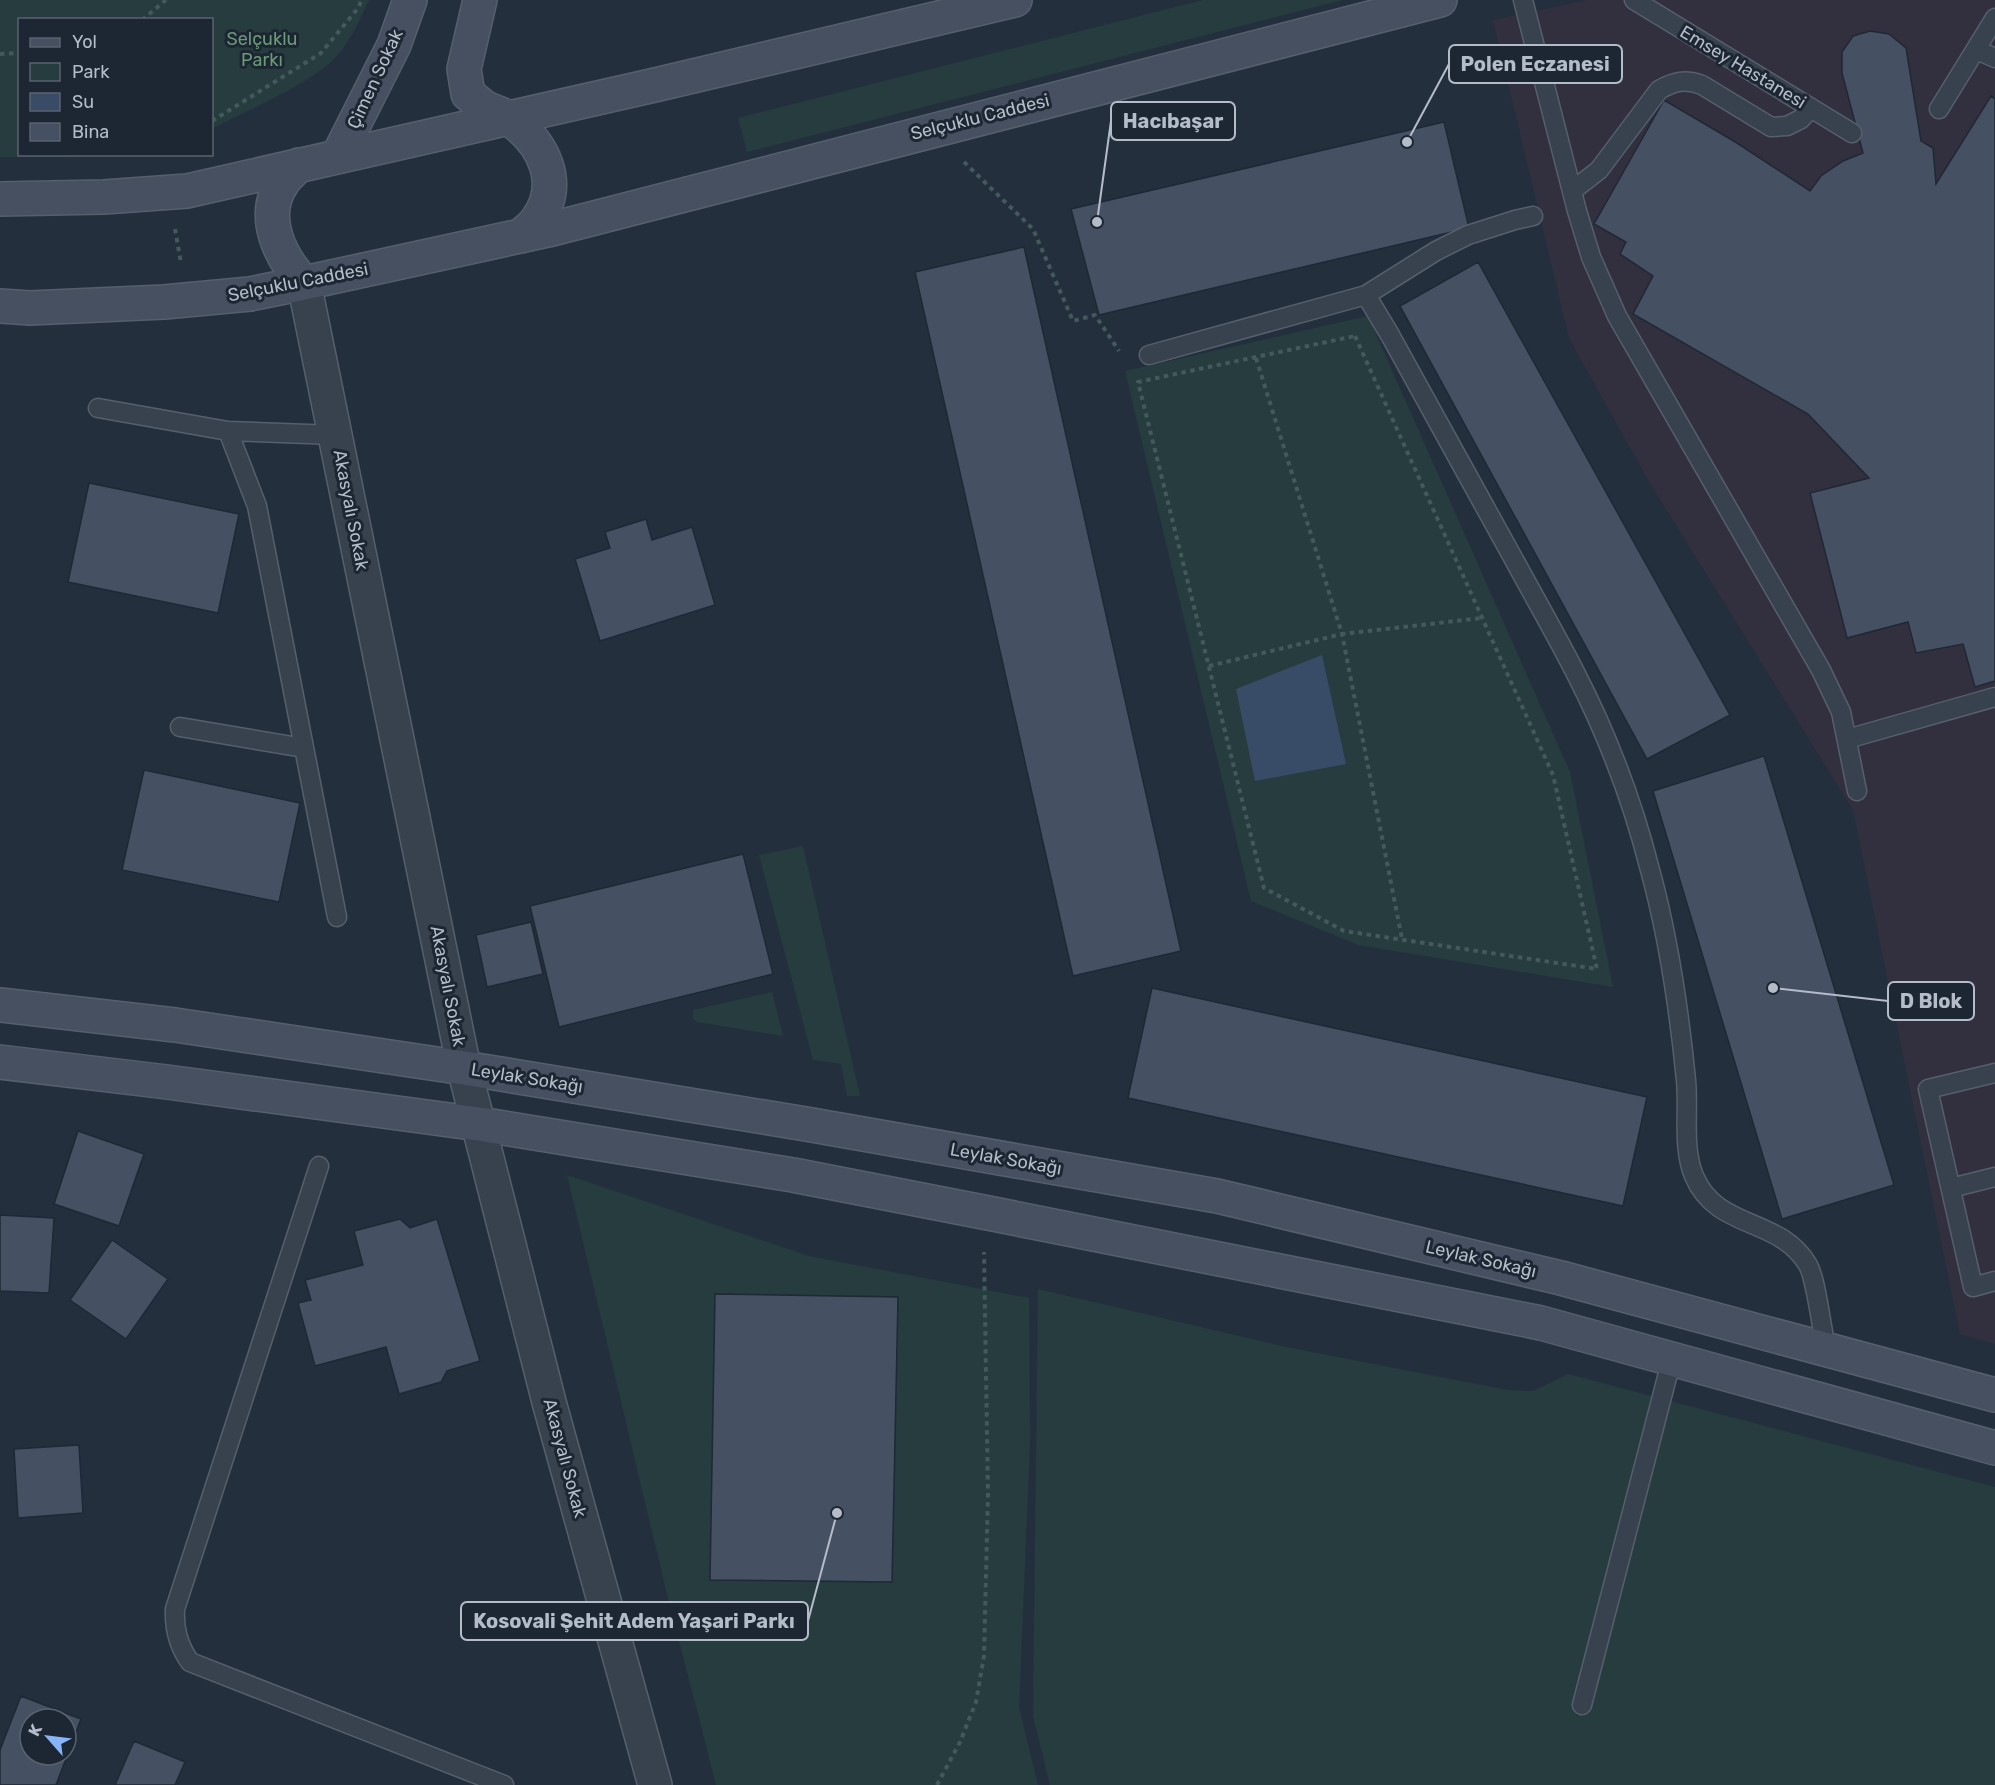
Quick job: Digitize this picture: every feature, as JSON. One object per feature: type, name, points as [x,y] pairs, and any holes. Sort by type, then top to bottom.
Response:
[{"type":"street","name":"Çimen Sokak","points":[[338,156],[394,45],[410,0]]},
{"type":"street","points":[[480,0],[464,69],[468,94],[484,107],[508,117],[534,141],[543,154],[548,170],[549,189],[546,205],[537,220],[520,236]]},
{"type":"street","points":[[0,199],[180,192],[1015,0]]},
{"type":"street","name":"Selçuklu Caddesi","points":[[0,306],[30,308],[164,302],[250,294],[304,283],[520,236],[1440,0]]},
{"type":"street","points":[[299,165],[282,183],[275,200],[272,219],[274,235],[282,252],[291,268],[304,283]]},
{"type":"street","name":"Akasyalı Sokak","points":[[304,283],[464,1068],[549,1402],[655,1785]]},
{"type":"street","name":"Leylak Sokağı","points":[[0,1005],[175,1025],[464,1068],[806,1124],[1217,1196],[1561,1278],[1995,1395]]},
{"type":"street","points":[[0,1062],[479,1124],[793,1175],[1541,1323],[1995,1448]]},
{"type":"lane","points":[[1523,0],[1591,257],[1617,316],[1821,670],[1841,712],[1857,791]]},
{"type":"lane","name":"Emsey Hastanesi","points":[[1634,0],[1852,133]]},
{"type":"lane","points":[[1939,109],[1995,18]]},
{"type":"lane","points":[[1977,50],[1995,58]]},
{"type":"lane","points":[[1572,191],[1599,170],[1659,90],[1668,85],[1685,81],[1702,85],[1771,127],[1787,126],[1801,119],[1811,108]]},
{"type":"lane","points":[[1149,355],[1366,295],[1436,251],[1468,235],[1533,216]]},
{"type":"lane","points":[[1366,295],[1402,355],[1576,674],[1629,802],[1650,869],[1667,940],[1679,1012],[1689,1159],[1695,1178],[1706,1196],[1722,1211],[1740,1221],[1762,1227],[1783,1238],[1800,1253],[1810,1269],[1826,1349]]},
{"type":"lane","points":[[98,408],[228,430],[336,435]]},
{"type":"lane","points":[[228,430],[257,506],[337,917]]},
{"type":"lane","points":[[1846,740],[1995,698]]},
{"type":"lane","points":[[180,727],[304,748]]},
{"type":"lane","points":[[1995,1073],[1928,1089],[1972,1287],[1995,1281]]},
{"type":"lane","points":[[319,1166],[175,1609],[174,1626],[179,1643],[190,1662],[504,1785]]},
{"type":"lane","points":[[1951,1188],[1995,1177]]},
{"type":"lane","points":[[1582,1705],[1672,1358]]},
{"type":"path","points":[[144,18],[166,0]]},
{"type":"path","points":[[213,121],[321,53],[359,8],[361,0]]},
{"type":"path","points":[[0,54],[18,53]]},
{"type":"path","points":[[932,130],[1033,229],[1073,321],[1095,315],[1120,353]]},
{"type":"path","points":[[1132,372],[1138,382],[1264,888],[1344,931],[1597,969],[1553,775],[1355,336],[1138,382]]},
{"type":"path","points":[[1256,357],[1342,634],[1402,939]]},
{"type":"path","points":[[1209,666],[1342,634],[1482,618]]},
{"type":"path","points":[[937,1785],[960,1742],[976,1702],[984,1656],[988,1494],[983,1212]]},
{"type":"shaded area","points":[[1587,0],[1995,0],[1995,1344],[1960,1334],[1853,810],[1651,485],[1569,338],[1493,20]]},
{"type":"green space","name":"Selçuklu Parkı","points":[[0,0],[369,0],[348,42],[330,63],[303,82],[213,128],[213,18],[18,18],[18,156],[82,156],[0,157]]},
{"type":"green space","points":[[1203,0],[1343,0],[747,152],[738,118]]},
{"type":"green space","points":[[1368,316],[1570,772],[1613,987],[1358,945],[1251,901],[1125,371]]},
{"type":"green space","points":[[803,846],[860,1096],[847,1096],[841,1064],[813,1060],[759,855]]},
{"type":"green space","points":[[772,992],[783,1036],[697,1022],[693,1018],[693,1010]]},
{"type":"green space","points":[[567,1175],[809,1256],[1029,1298],[1030,1445],[1019,1707],[1038,1785],[716,1785],[664,1582]]},
{"type":"green space","points":[[1038,1289],[1286,1347],[1508,1390],[1533,1391],[1568,1374],[1995,1487],[1995,1785],[1050,1785],[1033,1716]]},
{"type":"water","points":[[1322,655],[1346,764],[1255,781],[1236,689]]},
{"type":"building","points":[[1870,31],[1889,34],[1906,48],[1921,141],[1933,148],[1936,184],[1991,96],[1995,99],[1995,681],[1975,687],[1963,644],[1916,653],[1908,622],[1847,638],[1810,493],[1869,478],[1808,414],[1633,314],[1653,276],[1620,254],[1626,242],[1594,224],[1664,100],[1737,143],[1810,191],[1821,176],[1843,161],[1863,153],[1842,73],[1842,52],[1853,36]]},
{"type":"building","points":[[1444,122],[1469,228],[1099,315],[1071,209]]},
{"type":"building","points":[[1024,247],[1181,951],[1073,976],[915,272]]},
{"type":"building","points":[[1478,262],[1730,715],[1647,759],[1400,306]]},
{"type":"building","points":[[89,483],[239,514],[218,613],[68,582]]},
{"type":"building","points":[[646,519],[652,540],[692,527],[715,605],[600,641],[575,559],[610,548],[605,532]]},
{"type":"building","points":[[1764,756],[1894,1185],[1782,1219],[1653,791]]},
{"type":"building","points":[[144,770],[300,803],[279,902],[122,870]]},
{"type":"building","points":[[743,854],[773,974],[559,1027],[530,906]]},
{"type":"building","points":[[531,922],[543,974],[487,987],[476,935]]},
{"type":"building","points":[[1152,988],[1647,1097],[1623,1206],[1128,1098]]},
{"type":"building","points":[[78,1131],[144,1154],[119,1226],[54,1204]]},
{"type":"building","points":[[0,1215],[54,1218],[49,1293],[0,1291]]},
{"type":"building","points":[[400,1219],[410,1228],[437,1219],[480,1361],[447,1371],[441,1382],[399,1394],[386,1347],[315,1366],[298,1303],[311,1300],[305,1280],[363,1265],[354,1231]]},
{"type":"building","points":[[112,1240],[168,1279],[126,1339],[70,1300]]},
{"type":"building","points":[[715,1294],[898,1297],[892,1582],[710,1580]]},
{"type":"building","points":[[79,1445],[83,1513],[18,1518],[14,1449]]},
{"type":"building","points":[[21,1696],[50,1707],[18,1707],[18,1767],[63,1767],[56,1785],[0,1785],[0,1750]]},
{"type":"building","points":[[134,1741],[185,1762],[175,1785],[115,1785]]},
{"type":"place","name":"Polen Eczanesi","points":[[1407,142]]},
{"type":"place","name":"Hacıbaşar","points":[[1097,222]]},
{"type":"place","name":"D Blok","points":[[1773,988]]},
{"type":"place","name":"Kosovali Şehit Adem Yaşari Parkı","points":[[837,1513]]}]
